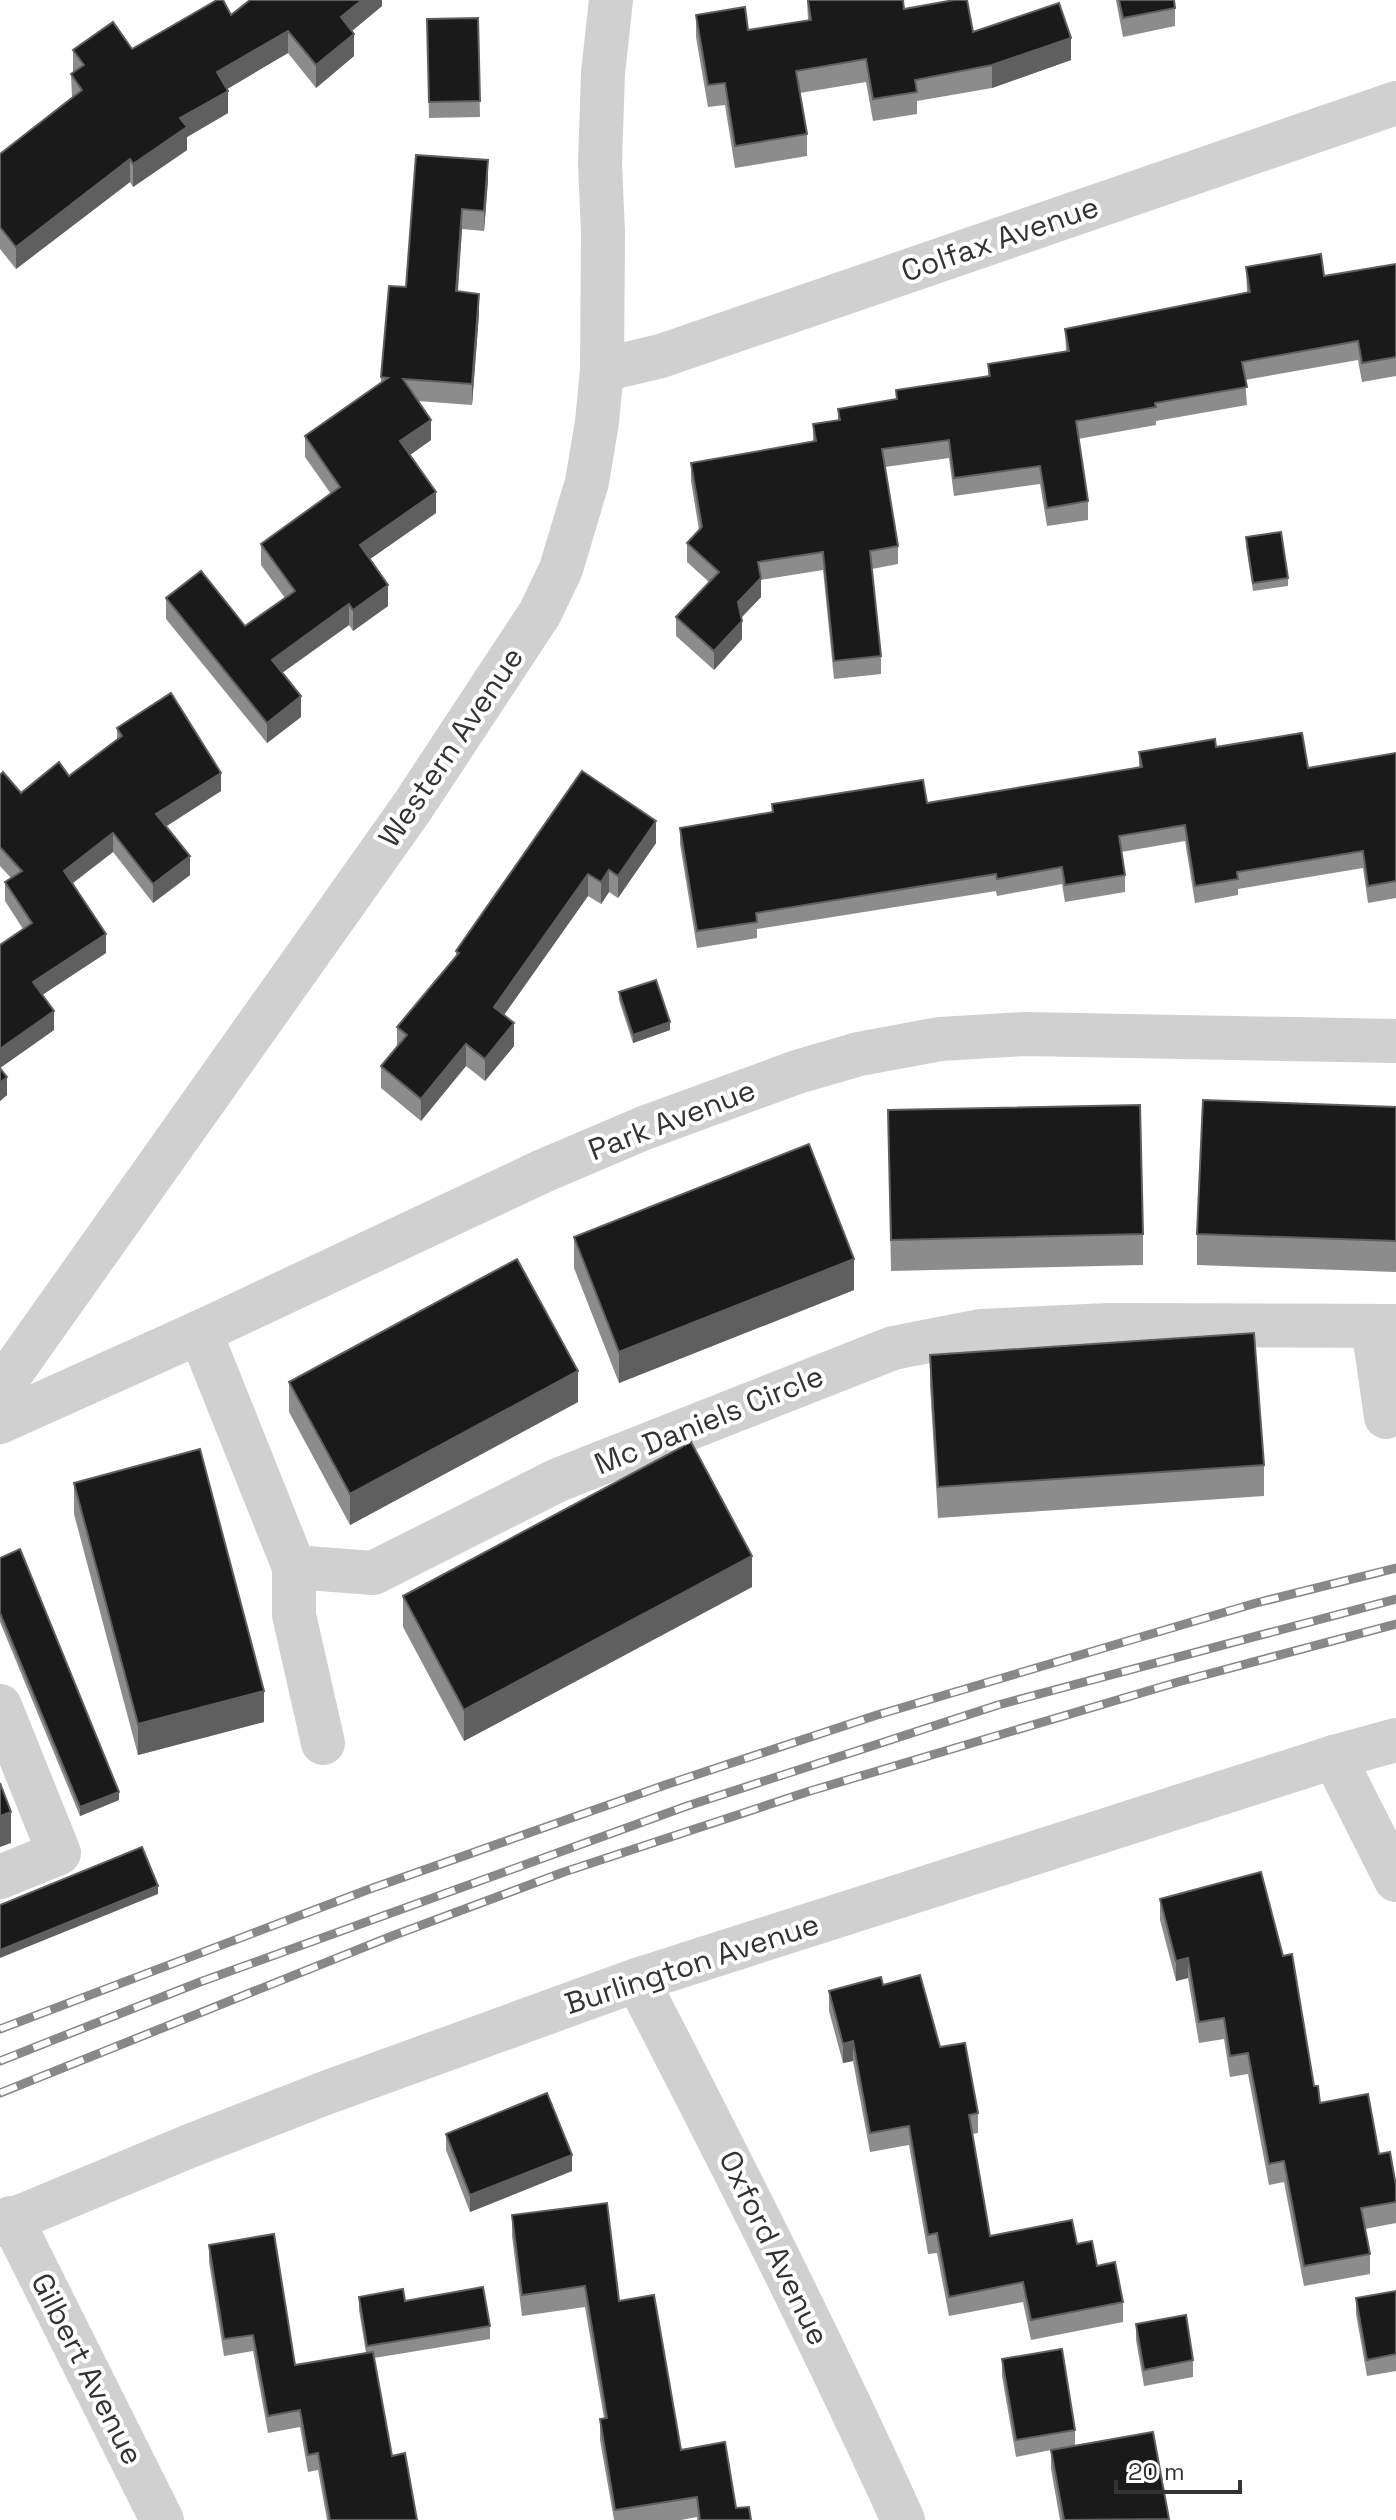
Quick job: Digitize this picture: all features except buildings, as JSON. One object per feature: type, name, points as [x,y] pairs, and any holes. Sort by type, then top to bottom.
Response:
[{"type":"street","name":"Western Avenue","points":[[0,1389],[413,806],[540,613],[561,569],[587,482],[602,370],[600,163],[603,73],[611,0]]},
{"type":"street","name":"Colfax Avenue","points":[[602,370],[661,356],[1396,103]]},
{"type":"street","name":"Park Avenue","points":[[0,1422],[557,1164],[783,1077],[859,1054],[940,1039],[1025,1034],[1396,1041]]},
{"type":"street","name":"Mc Daniels Circle","points":[[294,1567],[373,1573],[558,1480],[893,1348],[996,1330],[1108,1325],[1384,1326]]},
{"type":"street","points":[[1384,1326],[1386,1417]]},
{"type":"street","points":[[200,1332],[294,1567],[294,1615],[323,1743]]},
{"type":"street","points":[[0,1706],[59,1853],[0,1877]]},
{"type":"street","name":"Burlington Avenue","points":[[6,2221],[328,2092],[637,1980],[1334,1757],[1396,1740]]},
{"type":"street","points":[[1334,1757],[1396,1880]]},
{"type":"street","name":"Oxford Avenue","points":[[637,1980],[771,2241],[903,2520]]},
{"type":"street","name":"Gilbert Avenue","points":[[6,2221],[162,2520]]},
{"type":"railway","points":[[0,2029],[367,1890],[665,1785],[877,1715],[1256,1603],[1396,1568]]},
{"type":"railway","points":[[0,2061],[200,1982],[687,1806],[998,1705],[1396,1599]]},
{"type":"railway","points":[[0,2093],[392,1936],[564,1872],[810,1791],[1178,1682],[1396,1624]]}]
